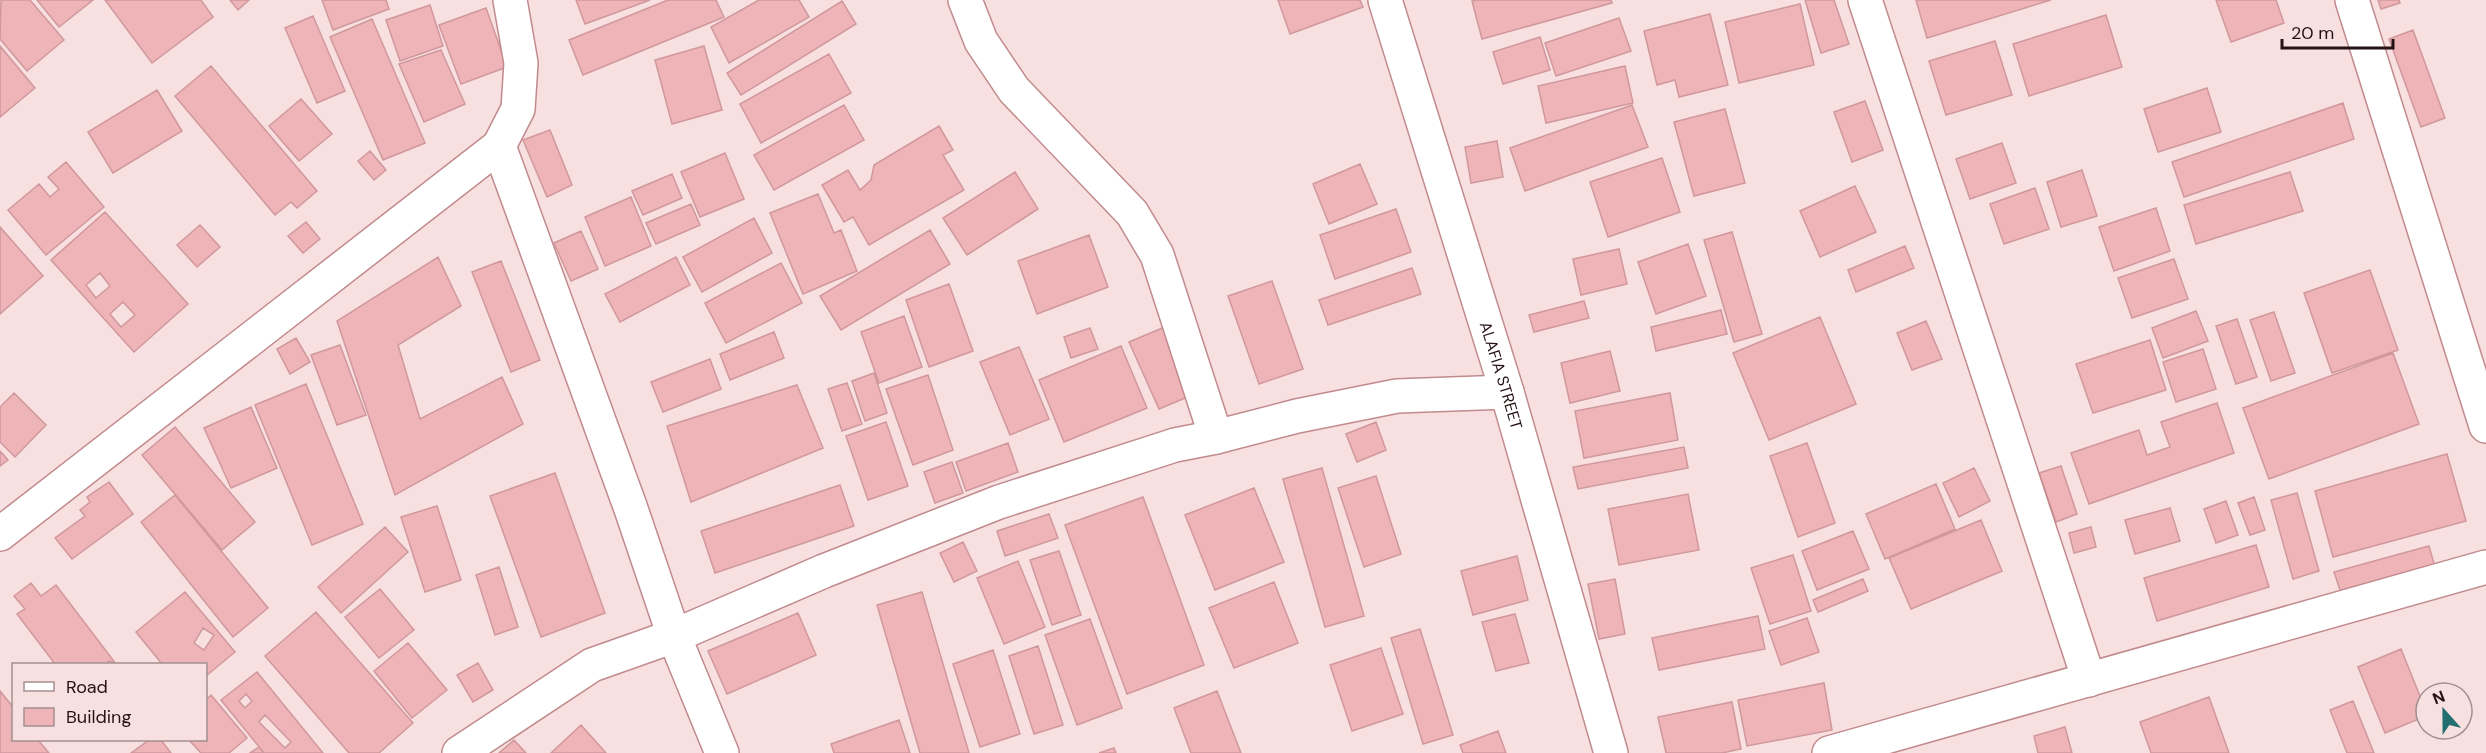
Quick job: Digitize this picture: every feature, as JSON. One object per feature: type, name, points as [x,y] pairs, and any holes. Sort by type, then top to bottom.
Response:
[{"type":"street","points":[[0,534],[499,146],[518,109],[521,63],[510,0]]},
{"type":"street","points":[[965,0],[981,40],[1014,90],[1132,213],[1157,255],[1216,437]]},
{"type":"street","name":"ALAFIA STREET","points":[[1385,0],[1507,392],[1611,753]]},
{"type":"street","points":[[1865,0],[2089,680]]},
{"type":"street","points":[[2352,0],[2486,426]]},
{"type":"street","points":[[499,146],[627,498],[674,636],[722,753]]},
{"type":"street","points":[[459,753],[592,665],[674,636],[824,571],[999,502],[1175,445],[1297,416],[1397,396],[1507,392]]},
{"type":"street","points":[[1829,753],[2486,567]]},
{"type":"building","points":[[1,0],[30,0],[64,40],[27,71],[0,39]]},
{"type":"building","points":[[37,0],[93,0],[59,27]]},
{"type":"building","points":[[105,0],[201,0],[213,17],[152,63]]},
{"type":"building","points":[[230,0],[249,0],[238,10]]},
{"type":"building","points":[[322,0],[386,0],[389,9],[333,30]]},
{"type":"building","points":[[576,0],[650,0],[585,24]]},
{"type":"building","points":[[668,0],[716,0],[724,17],[583,75],[569,40]]},
{"type":"building","points":[[759,0],[799,0],[809,17],[729,63],[711,27]]},
{"type":"building","points":[[1278,0],[1360,0],[1363,7],[1290,34]]},
{"type":"building","points":[[1611,0],[1612,3],[1482,39],[1472,1]]},
{"type":"building","points":[[1805,0],[1834,0],[1849,44],[1821,53]]},
{"type":"building","points":[[1916,0],[2051,0],[1927,38]]},
{"type":"building","points":[[2216,0],[2276,0],[2284,23],[2231,42]]},
{"type":"building","points":[[2378,0],[2399,0],[2400,3],[2381,9]]},
{"type":"building","points":[[842,1],[856,24],[741,95],[727,73]]},
{"type":"building","points":[[1800,4],[1814,65],[1739,83],[1725,22]]},
{"type":"building","points":[[430,5],[443,46],[400,61],[386,20]]},
{"type":"building","points":[[486,8],[507,67],[461,84],[439,25]]},
{"type":"building","points":[[1710,14],[1728,85],[1679,97],[1675,80],[1657,85],[1644,31]]},
{"type":"building","points":[[2106,15],[2122,67],[2029,96],[2013,44]]},
{"type":"building","points":[[313,16],[345,91],[317,103],[285,28]]},
{"type":"building","points":[[1619,18],[1631,51],[1556,76],[1545,43]]},
{"type":"building","points":[[372,19],[425,143],[383,160],[330,37]]},
{"type":"building","points":[[2413,30],[2445,118],[2421,127],[2389,39]]},
{"type":"building","points":[[1540,37],[1550,70],[1503,84],[1493,52]]},
{"type":"building","points":[[1995,41],[2012,95],[1946,115],[1929,61]]},
{"type":"building","points":[[0,46],[35,88],[0,117]]},
{"type":"building","points":[[704,46],[722,110],[672,124],[655,60]]},
{"type":"building","points":[[441,50],[465,104],[424,122],[399,64]]},
{"type":"building","points":[[829,54],[851,93],[761,143],[740,104]]},
{"type":"building","points":[[211,66],[317,191],[297,208],[291,202],[275,215],[175,96]]},
{"type":"building","points":[[1625,66],[1633,103],[1546,123],[1538,86]]},
{"type":"building","points":[[2207,88],[2221,132],[2158,152],[2144,109]]},
{"type":"building","points":[[157,90],[182,131],[113,173],[88,132]]},
{"type":"building","points":[[301,99],[332,134],[299,161],[269,126]]},
{"type":"building","points":[[1865,101],[1883,150],[1852,162],[1834,112]]},
{"type":"building","points":[[2343,103],[2354,139],[2184,197],[2172,162]]},
{"type":"building","points":[[844,105],[864,140],[774,190],[754,155]]},
{"type":"building","points":[[1632,105],[1648,147],[1525,191],[1510,148]]},
{"type":"building","points":[[1725,109],[1745,183],[1694,196],[1674,122]]},
{"type":"building","points":[[939,126],[953,150],[943,155],[964,190],[869,245],[853,217],[844,222],[822,185],[848,170],[860,190],[871,180],[874,165]]},
{"type":"building","points":[[550,130],[572,185],[547,197],[523,140]]},
{"type":"building","points":[[1497,141],[1503,177],[1471,183],[1465,147]]},
{"type":"building","points":[[2002,143],[2016,183],[1970,199],[1956,159]]},
{"type":"building","points":[[370,151],[386,170],[374,180],[358,161]]},
{"type":"building","points":[[725,153],[744,199],[700,217],[681,172]]},
{"type":"building","points":[[1662,158],[1680,212],[1608,237],[1590,182]]},
{"type":"building","points":[[66,162],[104,207],[46,255],[8,210],[39,184],[50,197],[59,189],[48,177]]},
{"type":"building","points":[[1360,164],[1377,204],[1329,224],[1313,184]]},
{"type":"building","points":[[2082,170],[2097,216],[2061,227],[2047,182]]},
{"type":"building","points":[[1015,172],[1038,209],[967,255],[943,218]]},
{"type":"building","points":[[2290,172],[2303,211],[2196,244],[2184,205]]},
{"type":"building","points":[[672,174],[682,198],[643,215],[632,191]]},
{"type":"building","points":[[1855,186],[1876,232],[1820,257],[1800,211]]},
{"type":"building","points":[[2035,188],[2049,229],[2004,244],[1990,204]]},
{"type":"building","points":[[818,194],[834,233],[841,230],[857,271],[803,294],[770,213]]},
{"type":"building","points":[[631,197],[651,246],[605,266],[585,217]]},
{"type":"building","points":[[691,204],[700,225],[656,244],[646,223]]},
{"type":"building","points":[[2156,208],[2170,251],[2114,271],[2099,227]]},
{"type":"building","points":[[1396,209],[1411,252],[1335,279],[1320,235]]},
{"type":"building","points":[[105,212],[188,304],[134,352],[51,260]],"holes":[[[100,273],[110,286],[96,298],[86,285]],[[123,302],[135,315],[121,327],[110,314]]]},
{"type":"building","points":[[754,218],[772,253],[702,292],[683,257]]},
{"type":"building","points":[[306,222],[320,239],[303,253],[288,236]]},
{"type":"building","points":[[200,225],[220,247],[197,267],[177,245]]},
{"type":"building","points":[[0,227],[43,276],[0,314]]},
{"type":"building","points":[[930,230],[950,264],[841,330],[820,296]]},
{"type":"building","points":[[581,231],[598,269],[571,281],[554,243]]},
{"type":"building","points":[[1732,232],[1762,334],[1734,342],[1704,240]]},
{"type":"building","points":[[1089,235],[1108,287],[1037,314],[1018,261]]},
{"type":"building","points":[[1688,244],[1706,296],[1656,314],[1638,262]]},
{"type":"building","points":[[1905,246],[1914,268],[1856,292],[1848,270]]},
{"type":"building","points":[[1619,249],[1627,284],[1581,295],[1573,259]]},
{"type":"building","points":[[438,257],[461,306],[398,345],[420,419],[502,377],[523,424],[395,495],[337,321]]},
{"type":"building","points":[[676,257],[690,285],[620,322],[605,294]]},
{"type":"building","points":[[2174,259],[2188,299],[2132,318],[2118,278]]},
{"type":"building","points":[[501,261],[540,360],[511,372],[472,272]]},
{"type":"building","points":[[781,263],[802,303],[726,343],[705,303]]},
{"type":"building","points":[[1412,268],[1421,294],[1328,325],[1319,300]]},
{"type":"building","points":[[2370,270],[2398,350],[2332,373],[2304,293]]},
{"type":"building","points":[[1272,281],[1303,369],[1259,384],[1228,296]]},
{"type":"building","points":[[949,284],[973,351],[929,367],[906,300]]},
{"type":"building","points":[[1584,301],[1589,318],[1534,332],[1529,315]]},
{"type":"building","points":[[1721,310],[1727,334],[1656,351],[1651,327]]},
{"type":"building","points":[[2196,311],[2208,341],[2163,358],[2152,328]]},
{"type":"building","points":[[2274,312],[2295,373],[2271,381],[2250,320]]},
{"type":"building","points":[[904,316],[922,367],[879,383],[861,332]]},
{"type":"building","points":[[1820,317],[1856,404],[1769,440],[1733,353]]},
{"type":"building","points":[[2237,319],[2257,377],[2236,384],[2216,326]]},
{"type":"building","points":[[1926,321],[1942,359],[1912,370],[1897,333]]},
{"type":"building","points":[[1167,326],[1197,393],[1159,409],[1129,342]]},
{"type":"building","points":[[1090,328],[1098,349],[1071,358],[1064,337]]},
{"type":"building","points":[[774,332],[784,358],[730,380],[720,354]]},
{"type":"building","points":[[296,338],[310,362],[290,374],[277,349]]},
{"type":"building","points":[[2150,340],[2166,390],[2093,413],[2076,364]]},
{"type":"building","points":[[340,345],[366,415],[337,425],[311,355]]},
{"type":"building","points":[[1121,346],[1147,408],[1064,442],[1039,380]]},
{"type":"building","points":[[1019,347],[1049,419],[1010,435],[980,362]]},
{"type":"building","points":[[2203,349],[2216,389],[2176,402],[2163,362]]},
{"type":"building","points":[[1610,351],[1620,391],[1570,403],[1561,363]]},
{"type":"building","points":[[2393,353],[2419,424],[2269,479],[2243,408]]},
{"type":"building","points":[[710,359],[721,389],[663,412],[651,382]]},
{"type":"building","points":[[874,373],[887,413],[865,421],[852,381]]},
{"type":"building","points":[[928,375],[953,450],[913,465],[886,389]]},
{"type":"building","points":[[847,383],[862,424],[842,431],[828,389]]},
{"type":"building","points":[[306,384],[363,524],[312,545],[255,405]]},
{"type":"building","points":[[797,385],[823,448],[691,502],[667,426]]},
{"type":"building","points":[[14,393],[46,425],[15,457],[0,442],[0,407]]},
{"type":"building","points":[[1670,393],[1678,440],[1584,458],[1575,411]]},
{"type":"building","points":[[2217,403],[2234,453],[2089,504],[2071,453],[2139,430],[2147,455],[2170,447],[2161,422]]},
{"type":"building","points":[[251,407],[277,468],[231,488],[204,428]]},
{"type":"building","points":[[886,422],[908,486],[868,500],[846,436]]},
{"type":"building","points":[[1376,422],[1386,450],[1357,462],[1346,434]]},
{"type":"building","points":[[175,427],[255,522],[222,550],[142,455]]},
{"type":"building","points":[[1008,443],[1018,472],[966,491],[956,462]]},
{"type":"building","points":[[1807,443],[1835,523],[1798,537],[1770,456]]},
{"type":"building","points":[[1684,447],[1688,468],[1578,489],[1573,467]]},
{"type":"building","points":[[0,451],[8,460],[0,466]]},
{"type":"building","points":[[2447,454],[2466,521],[2333,557],[2315,491]]},
{"type":"building","points":[[952,462],[963,493],[935,503],[924,472]]},
{"type":"building","points":[[2061,466],[2077,514],[2056,522],[2039,473]]},
{"type":"building","points":[[1322,468],[1364,616],[1325,627],[1283,479]]},
{"type":"building","points":[[1974,468],[1990,501],[1959,517],[1943,483]]},
{"type":"building","points":[[555,473],[605,613],[541,637],[490,496]]},
{"type":"building","points":[[1376,476],[1401,554],[1364,567],[1338,488]]},
{"type":"building","points":[[109,482],[133,514],[72,559],[55,538],[85,516],[80,510],[90,502],[87,497]]},
{"type":"building","points":[[1936,484],[1955,529],[1885,559],[1866,514]]},
{"type":"building","points":[[840,485],[854,526],[715,573],[701,531]]},
{"type":"building","points":[[1254,488],[1284,562],[1215,590],[1185,515]]},
{"type":"building","points":[[2297,493],[2319,571],[2293,579],[2271,500]]},
{"type":"building","points":[[1688,494],[1699,550],[1619,565],[1608,509]]},
{"type":"building","points":[[175,495],[268,608],[233,637],[141,522]]},
{"type":"building","points":[[1143,497],[1204,665],[1127,694],[1065,525]]},
{"type":"building","points":[[2254,497],[2265,530],[2250,535],[2238,503]]},
{"type":"building","points":[[2226,501],[2238,535],[2216,543],[2204,509]]},
{"type":"building","points":[[437,506],[461,580],[425,592],[401,517]]},
{"type":"building","points":[[2170,508],[2180,541],[2135,554],[2125,520]]},
{"type":"building","points":[[1049,514],[1058,538],[1005,556],[997,531]]},
{"type":"building","points":[[1981,520],[2002,571],[1911,609],[1889,558]]},
{"type":"building","points":[[385,527],[408,552],[341,613],[318,587]]},
{"type":"building","points":[[2091,527],[2096,547],[2074,553],[2069,533]]},
{"type":"building","points":[[1853,531],[1869,569],[1817,590],[1802,551]]},
{"type":"building","points":[[963,542],[977,571],[954,582],[940,553]]},
{"type":"building","points":[[2256,545],[2269,587],[2157,621],[2144,578]]},
{"type":"building","points":[[2429,546],[2435,567],[2341,593],[2334,572]]},
{"type":"building","points":[[1059,551],[1081,615],[1052,625],[1030,560]]},
{"type":"building","points":[[1793,555],[1811,611],[1770,624],[1751,568]]},
{"type":"building","points":[[1517,556],[1528,600],[1473,615],[1461,571]]},
{"type":"building","points":[[1018,561],[1045,627],[1004,644],[977,578]]},
{"type":"building","points":[[499,567],[518,627],[495,635],[476,575]]},
{"type":"building","points":[[1615,579],[1625,634],[1599,639],[1588,584]]},
{"type":"building","points":[[1863,579],[1868,591],[1818,612],[1813,600]]},
{"type":"building","points":[[1274,582],[1298,643],[1234,668],[1209,608]]},
{"type":"building","points":[[31,583],[41,596],[56,585],[115,663],[109,661],[106,663],[54,663],[17,614],[25,609],[14,596]]},
{"type":"building","points":[[380,589],[414,630],[379,658],[345,617]]},
{"type":"building","points":[[185,592],[235,652],[207,675],[207,663],[161,663],[136,632]],"holes":[[[203,628],[214,635],[204,650],[194,643]]]},
{"type":"building","points":[[922,592],[969,753],[920,753],[877,605]]},
{"type":"building","points":[[316,612],[413,723],[379,753],[349,753],[265,656]]},
{"type":"building","points":[[798,613],[816,655],[727,694],[708,651]]},
{"type":"building","points":[[1515,614],[1529,663],[1496,671],[1482,622]]},
{"type":"building","points":[[1758,616],[1765,649],[1659,670],[1652,638]]},
{"type":"building","points":[[1807,618],[1819,652],[1781,665],[1769,631]]},
{"type":"building","points":[[1090,619],[1122,708],[1077,725],[1045,635]]},
{"type":"building","points":[[1420,629],[1453,735],[1423,744],[1391,638]]},
{"type":"building","points":[[408,643],[447,690],[412,718],[374,671]]},
{"type":"building","points":[[1038,646],[1063,725],[1034,734],[1009,656]]},
{"type":"building","points":[[1381,648],[1403,714],[1352,731],[1330,665]]},
{"type":"building","points":[[2401,649],[2414,681],[2414,721],[2385,733],[2358,667]]},
{"type":"building","points":[[993,650],[1020,734],[980,747],[953,664]]},
{"type":"building","points":[[478,663],[493,690],[473,702],[457,675]]},
{"type":"building","points":[[257,672],[323,753],[264,753],[221,700]],"holes":[[[246,694],[252,701],[245,708],[239,701]],[[265,715],[291,742],[285,748],[259,722]]]},
{"type":"building","points":[[1824,683],[1832,730],[1747,746],[1738,700]]},
{"type":"building","points":[[0,691],[12,706],[12,741],[39,741],[49,753],[0,753]]},
{"type":"building","points":[[1217,691],[1241,753],[1191,753],[1174,708]]},
{"type":"building","points":[[211,695],[247,738],[229,753],[201,753],[190,741],[207,741],[207,699]]},
{"type":"building","points":[[2209,697],[2229,753],[2151,753],[2140,722]]},
{"type":"building","points":[[2353,701],[2374,753],[2347,753],[2330,710]]},
{"type":"building","points":[[1732,702],[1741,749],[1722,753],[1666,753],[1658,717]]},
{"type":"building","points":[[899,720],[910,753],[834,753],[831,744]]},
{"type":"building","points":[[581,725],[606,753],[551,753]]},
{"type":"building","points":[[2065,727],[2072,753],[2038,753],[2034,736]]},
{"type":"building","points":[[1498,731],[1506,753],[1463,753],[1460,745]]},
{"type":"building","points":[[514,740],[526,753],[499,753]]},
{"type":"building","points":[[148,741],[162,741],[171,753],[131,753]]},
{"type":"building","points":[[259,747],[264,753],[250,753]]},
{"type":"building","points":[[1114,748],[1116,753],[1099,753]]}]
